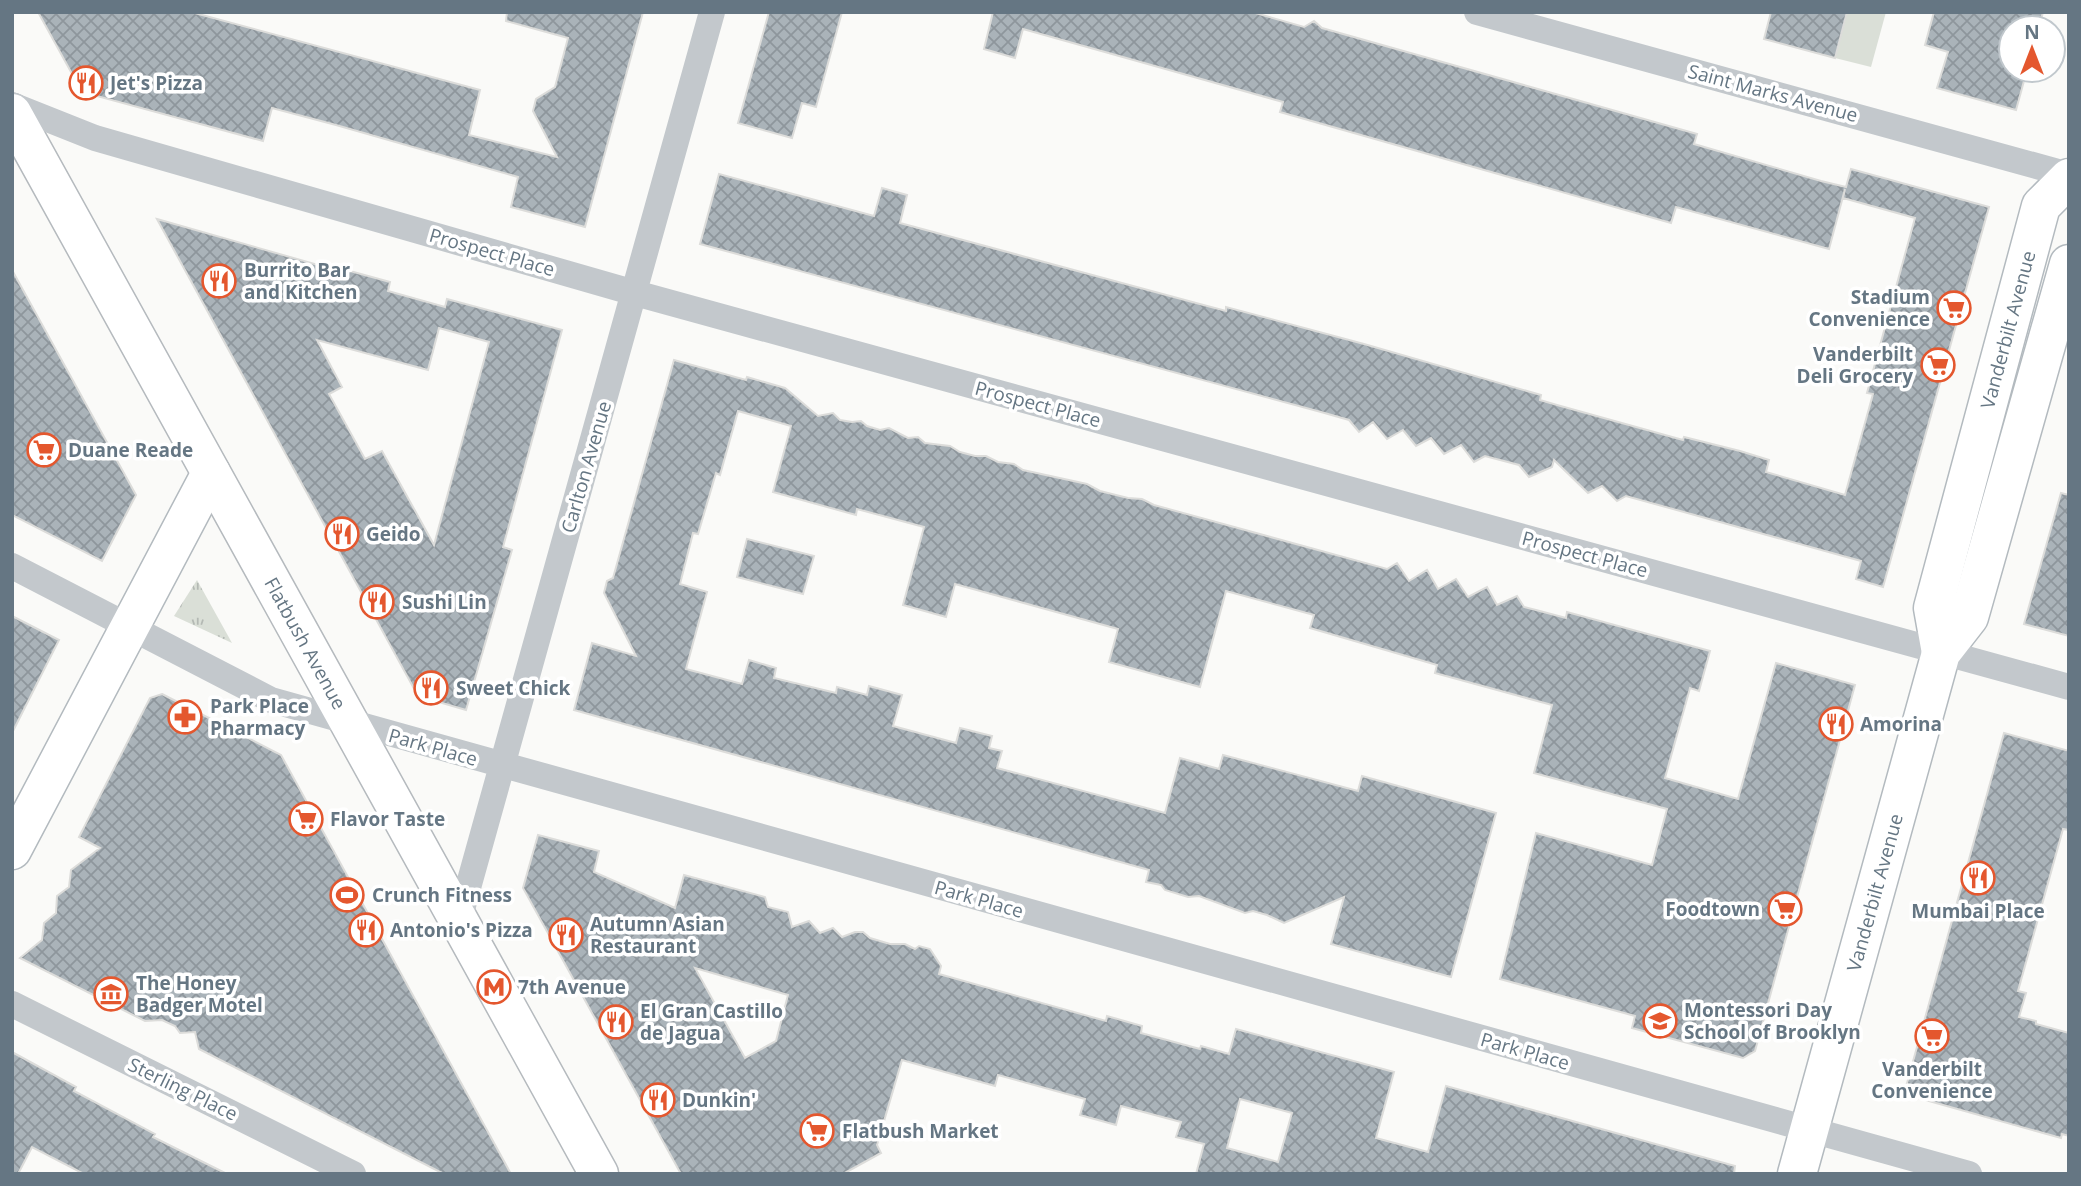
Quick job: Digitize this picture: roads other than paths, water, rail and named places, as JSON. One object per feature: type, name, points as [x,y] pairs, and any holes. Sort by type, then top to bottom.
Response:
[{"type":"main road","name":"Flatbush Avenue","points":[[12,113],[599,1174]]},
{"type":"main road","name":"Vanderbilt Avenue","points":[[1941,653],[1933,608],[1936,594],[2041,206],[2069,176]]},
{"type":"main road","name":"Vanderbilt Avenue","points":[[1797,1174],[1941,653],[1969,617],[2069,264]]},
{"type":"main road","points":[[12,850],[211,473]]},
{"type":"street","name":"Carlton Avenue","points":[[458,920],[712,12]]},
{"type":"street","name":"Saint Marks Avenue","points":[[1477,12],[2069,176]]},
{"type":"street","name":"Prospect Place","points":[[12,104],[95,138],[635,293],[2069,687]]},
{"type":"street","name":"Park Place","points":[[12,566],[271,700],[1969,1174]]},
{"type":"street","name":"Sterling Place","points":[[12,1004],[353,1174]]},
{"type":"place","name":"Jet's Pizza","points":[[86,83]]},
{"type":"place","name":"Burrito Bar and Kitchen","points":[[219,281]]},
{"type":"place","name":"Stadium Convenience","points":[[1954,308]]},
{"type":"place","name":"Vanderbilt Deli Grocery","points":[[1938,365]]},
{"type":"place","name":"Duane Reade","points":[[44,450]]},
{"type":"place","name":"Geido","points":[[342,534]]},
{"type":"place","name":"Sushi Lin","points":[[377,602]]},
{"type":"place","name":"Sweet Chick","points":[[431,688]]},
{"type":"place","name":"Park Place Pharmacy","points":[[185,717]]},
{"type":"place","name":"Amorina","points":[[1836,724]]},
{"type":"place","name":"Flavor Taste","points":[[306,819]]},
{"type":"place","name":"Mumbai Place","points":[[1978,878]]},
{"type":"place","name":"Crunch Fitness","points":[[347,895]]},
{"type":"place","name":"Foodtown","points":[[1785,909]]},
{"type":"place","name":"Antonio's Pizza","points":[[366,930]]},
{"type":"place","name":"Autumn Asian Restaurant","points":[[566,935]]},
{"type":"place","name":"7th Avenue","points":[[494,987]]},
{"type":"place","name":"The Honey Badger Motel","points":[[111,994]]},
{"type":"place","name":"Montessori Day School of Brooklyn","points":[[1660,1021]]},
{"type":"place","name":"El Gran Castillo de Jagua","points":[[616,1022]]},
{"type":"place","name":"Vanderbilt Convenience","points":[[1932,1036]]},
{"type":"place","name":"Dunkin'","points":[[658,1100]]},
{"type":"place","name":"Flatbush Market","points":[[817,1131]]}]
